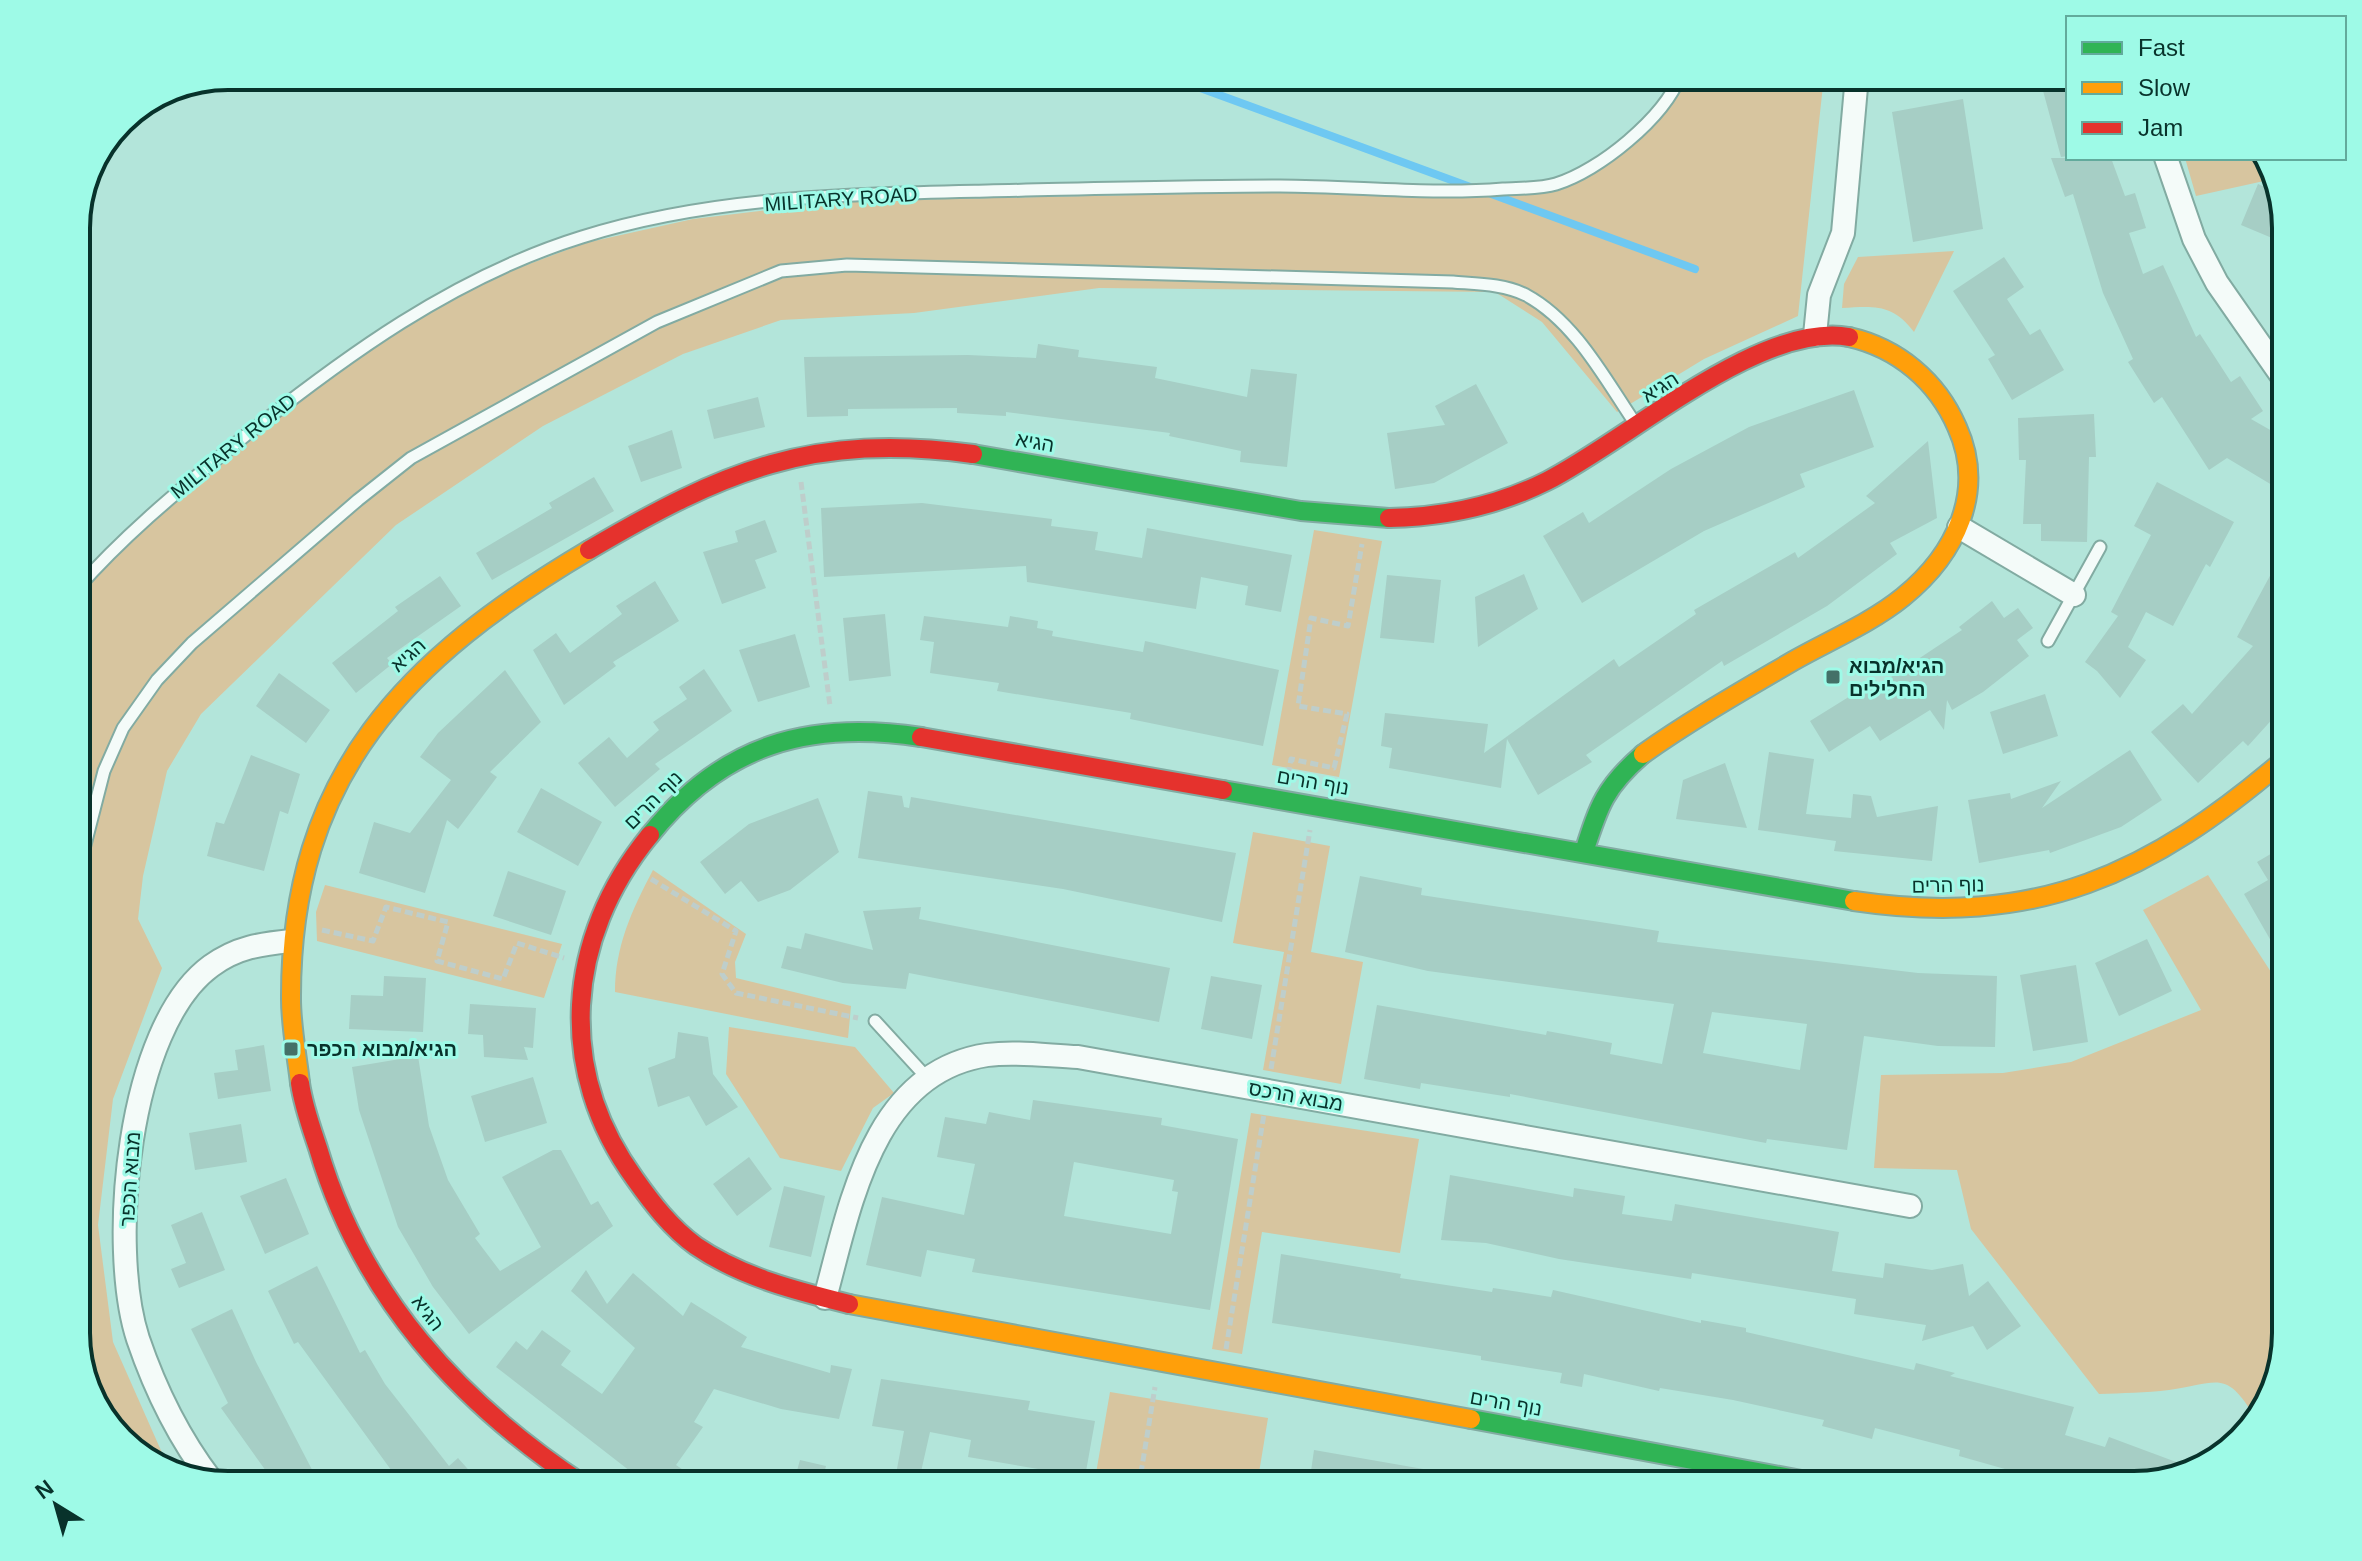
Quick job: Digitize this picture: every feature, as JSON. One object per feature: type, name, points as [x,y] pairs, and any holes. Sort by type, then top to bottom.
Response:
[{"type":"street","points":[[1815,335],[1819,295],[1843,233],[1856,90]]},
{"type":"street","points":[[2167,160],[2194,239],[2211,272],[2272,361]]},
{"type":"street","name":"הגיא","points":[[565,1471],[488,1416],[439,1364],[393,1303],[349,1231],[322,1168],[304,1109],[288,1008],[292,932],[313,840],[343,770],[370,727],[402,689],[458,639],[521,592],[639,520],[740,475],[797,456],[857,447],[919,446],[1278,508],[1366,519],[1436,518],[1522,494],[1571,468],[1732,368],[1773,347],[1815,335],[1850,337],[1889,350],[1915,369],[1940,394],[1968,452],[1970,482],[1959,527],[1931,570],[1902,598],[1691,721],[1644,753],[1620,774],[1600,802],[1584,852]]},
{"type":"street","points":[[1959,527],[2074,595]]},
{"type":"street","name":"נוף הרים","points":[[1722,1471],[825,1298],[790,1289],[697,1246],[661,1214],[607,1137],[579,1038],[588,965],[597,927],[626,864],[637,847],[695,787],[788,739],[833,731],[873,730],[1899,907],[1964,910],[2005,905],[2067,891],[2166,849],[2217,816],[2272,770]]},
{"type":"street","name":"מבוא הכפר","points":[[202,1468],[163,1401],[138,1337],[126,1272],[126,1191],[134,1121],[154,1053],[182,996],[210,967],[246,946],[292,932]]},
{"type":"street","name":"מבוא הרכס","points":[[825,1298],[868,1152],[890,1117],[929,1080],[948,1067],[986,1055],[1078,1057],[1910,1206]]},
{"type":"lane","name":"MILITARY ROAD","points":[[90,574],[120,540],[305,388],[424,306],[503,267],[584,236],[692,212],[843,195],[1282,186],[1471,191],[1554,185],[1591,167],[1633,137],[1674,90]]},
{"type":"lane","points":[[90,826],[104,771],[123,728],[157,680],[192,643],[277,567],[411,458],[657,322],[781,271],[847,265],[1437,281],[1501,286],[1526,295],[1572,333],[1638,427]]},
{"type":"lane","points":[[2048,641],[2100,547]]},
{"type":"lane","points":[[875,1021],[929,1080]]},
{"type":"path","points":[[797,456],[833,731]]},
{"type":"path","points":[[1283,799],[1291,759],[1334,768],[1347,714],[1298,706],[1311,618],[1348,626],[1366,519]]},
{"type":"path","points":[[626,864],[736,931],[722,974],[736,993],[875,1021]]},
{"type":"path","points":[[292,932],[373,941],[386,907],[448,922],[437,961],[503,979],[517,943],[588,965]]},
{"type":"path","points":[[1141,1471],[1159,1362]]},
{"type":"shaded area","points":[[1822,90],[1798,316],[1704,359],[1617,412],[1542,322],[1495,292],[1099,288],[914,313],[781,320],[683,354],[543,426],[396,525],[201,714],[167,771],[143,876],[138,919],[162,968],[113,1099],[98,1225],[113,1342],[163,1455],[124,1424],[101,1386],[90,1342],[90,583],[125,544],[309,393],[427,312],[505,273],[585,243],[693,219],[843,201],[1281,192],[1472,197],[1556,191],[1594,172],[1637,142],[1681,91]]},
{"type":"shaded area","points":[[2186,160],[2254,160],[2263,181],[2196,196]]},
{"type":"shaded area","points":[[1954,251],[1914,332],[1899,316],[1882,309],[1842,308],[1844,284],[1858,257]]},
{"type":"shaded area","points":[[1314,530],[1382,541],[1339,777],[1272,765]]},
{"type":"shaded area","points":[[1253,832],[1330,846],[1311,952],[1363,962],[1341,1084],[1263,1070],[1284,952],[1233,943]]},
{"type":"shaded area","points":[[653,870],[746,934],[735,962],[736,978],[851,1006],[848,1038],[615,992],[621,944]]},
{"type":"shaded area","points":[[2208,875],[2272,971],[2272,1333],[2265,1377],[2249,1409],[2237,1393],[2220,1383],[2160,1391],[2099,1394],[1971,1229],[1957,1170],[1874,1168],[1881,1075],[2003,1073],[2071,1062],[2201,1010],[2143,910]]},
{"type":"shaded area","points":[[325,885],[562,944],[544,998],[317,941],[316,912]]},
{"type":"shaded area","points":[[729,1027],[855,1047],[894,1093],[873,1108],[841,1171],[780,1158],[726,1074]]},
{"type":"shaded area","points":[[1251,1113],[1419,1139],[1400,1253],[1262,1232],[1242,1354],[1212,1349]]},
{"type":"shaded area","points":[[1110,1392],[1268,1418],[1259,1471],[1096,1471]]},
{"type":"building","points":[[2043,90],[2066,90],[2066,156],[2061,157]]},
{"type":"building","points":[[1963,99],[1983,229],[1913,242],[1892,112]]},
{"type":"building","points":[[2051,158],[2112,160],[2125,196],[2135,193],[2146,228],[2129,233],[2143,274],[2163,265],[2196,337],[2200,334],[2231,382],[2240,376],[2263,411],[2251,419],[2272,431],[2272,485],[2227,458],[2209,470],[2162,397],[2154,403],[2128,362],[2133,359],[2103,293],[2073,194],[2065,197]]},
{"type":"building","points":[[2258,184],[2265,187],[2271,210],[2272,238],[2241,225]]},
{"type":"building","points":[[2004,257],[2024,287],[2007,299],[2030,335],[2040,329],[2064,370],[2012,400],[1988,359],[1995,355],[1953,291]]},
{"type":"building","points":[[1038,344],[1079,350],[1078,357],[1157,367],[1155,378],[1247,397],[1251,369],[1297,374],[1287,467],[1240,462],[1241,451],[1169,436],[1170,433],[1006,412],[1006,416],[957,413],[957,408],[848,409],[848,416],[807,417],[804,357],[968,355],[1036,358]]},
{"type":"building","points":[[1476,384],[1508,443],[1434,483],[1395,489],[1387,433],[1445,425],[1435,406]]},
{"type":"building","points":[[1854,390],[1874,447],[1800,474],[1805,487],[1704,531],[1582,603],[1543,536],[1583,512],[1589,523],[1671,469],[1749,427]]},
{"type":"building","points":[[758,397],[765,427],[714,439],[707,410]]},
{"type":"building","points":[[2094,414],[2096,457],[2089,457],[2087,542],[2041,541],[2041,524],[2023,524],[2026,460],[2019,460],[2018,418]]},
{"type":"building","points":[[672,430],[682,468],[641,482],[628,446]]},
{"type":"building","points":[[1928,441],[1937,518],[1890,543],[1897,554],[1827,606],[1724,666],[1722,661],[1586,755],[1592,762],[1538,795],[1507,739],[1501,788],[1389,768],[1392,748],[1381,746],[1385,713],[1488,724],[1484,753],[1614,659],[1619,667],[1696,614],[1694,610],[1795,552],[1798,558],[1875,503],[1866,496]]},
{"type":"building","points":[[594,477],[614,511],[492,580],[476,553],[552,508],[549,503]]},
{"type":"building","points":[[2157,482],[2234,522],[2210,567],[2206,564],[2173,626],[2146,612],[2128,647],[2146,660],[2120,698],[2085,662],[2118,616],[2111,612],[2151,535],[2134,526]]},
{"type":"building","points":[[922,503],[1052,519],[1051,526],[1098,532],[1095,550],[1142,558],[1147,528],[1292,555],[1281,612],[1245,605],[1248,586],[1201,577],[1196,609],[1027,582],[1026,566],[824,577],[821,508]]},
{"type":"building","points":[[765,520],[777,552],[755,560],[766,588],[722,604],[703,552],[738,542],[735,531]]},
{"type":"building","points":[[2272,572],[2272,719],[2248,746],[2243,741],[2198,783],[2151,732],[2183,704],[2192,714],[2253,646],[2237,637]]},
{"type":"building","points":[[1524,574],[1538,609],[1478,647],[1475,597]]},
{"type":"building","points":[[1387,575],[1441,580],[1434,643],[1380,638]]},
{"type":"building","points":[[440,576],[461,606],[387,658],[392,664],[356,693],[332,663],[398,611],[395,607]]},
{"type":"building","points":[[655,581],[679,621],[613,662],[616,666],[564,705],[533,650],[556,633],[570,653],[622,614],[616,606]]},
{"type":"building","points":[[1992,601],[2004,618],[2018,608],[2033,628],[2017,640],[2029,656],[1983,692],[1952,710],[1947,700],[1944,730],[1930,710],[1880,741],[1870,726],[1829,752],[1810,721],[1876,680],[1879,685],[1962,630],[1959,627]]},
{"type":"building","points":[[885,614],[891,676],[849,681],[843,618]]},
{"type":"building","points":[[924,616],[1008,627],[1010,616],[1038,621],[1037,628],[1053,631],[1052,636],[1143,652],[1145,641],[1279,670],[1263,746],[1130,719],[1131,713],[997,691],[999,683],[930,673],[934,642],[920,640]]},
{"type":"building","points":[[795,634],[810,687],[758,702],[739,650]]},
{"type":"building","points":[[704,669],[732,711],[655,764],[660,769],[615,807],[578,763],[609,737],[627,758],[659,730],[653,722],[687,699],[679,687]]},
{"type":"building","points":[[505,670],[541,722],[490,772],[497,777],[458,829],[447,820],[425,893],[359,873],[374,822],[410,833],[451,780],[420,757],[438,733]]},
{"type":"building","points":[[279,673],[330,710],[306,743],[256,706]]},
{"type":"building","points":[[2045,694],[2058,736],[2003,754],[1990,712]]},
{"type":"building","points":[[2130,750],[2162,800],[2121,827],[2050,853],[2049,850],[1979,863],[1968,800],[2010,793],[2011,799],[2061,781],[2042,808]]},
{"type":"building","points":[[1769,752],[1814,759],[1806,814],[1851,818],[1853,794],[1871,796],[1877,817],[1938,806],[1932,861],[1834,851],[1836,841],[1758,830]]},
{"type":"building","points":[[251,755],[300,774],[288,814],[280,811],[264,871],[207,856],[216,822],[224,824]]},
{"type":"building","points":[[1725,763],[1747,828],[1676,819],[1683,780]]},
{"type":"building","points":[[541,788],[602,822],[578,866],[517,832]]},
{"type":"building","points":[[868,791],[902,796],[904,807],[909,808],[911,797],[1236,853],[1222,922],[1063,889],[858,858]]},
{"type":"building","points":[[818,798],[839,852],[790,890],[758,902],[741,881],[725,894],[700,862],[749,824]]},
{"type":"building","points":[[2272,853],[2272,943],[2244,894],[2268,880],[2257,862]]},
{"type":"building","points":[[508,871],[566,891],[551,935],[493,916]]},
{"type":"building","points":[[1360,876],[1422,888],[1421,895],[1659,931],[1657,942],[1918,973],[1997,976],[1995,1047],[1938,1046],[1864,1036],[1847,1150],[1767,1139],[1766,1143],[1510,1094],[1510,1097],[1421,1083],[1420,1089],[1364,1079],[1377,1005],[1546,1035],[1547,1031],[1612,1043],[1610,1054],[1662,1064],[1674,1004],[1428,971],[1345,952]],"holes":[[[1712,1012],[1807,1024],[1800,1070],[1703,1053]]]},
{"type":"building","points":[[921,907],[919,919],[1170,968],[1159,1022],[909,973],[906,989],[843,983],[781,968],[787,946],[801,949],[805,933],[873,950],[863,911]]},
{"type":"building","points":[[2147,939],[2172,991],[2119,1016],[2095,963]]},
{"type":"building","points":[[2076,965],[2088,1042],[2033,1051],[2020,975]]},
{"type":"building","points":[[384,976],[426,978],[423,1032],[349,1029],[351,995],[383,996]]},
{"type":"building","points":[[1211,976],[1262,985],[1252,1039],[1201,1029]]},
{"type":"building","points":[[470,1004],[536,1008],[533,1048],[524,1047],[528,1060],[484,1057],[483,1035],[468,1034]]},
{"type":"building","points":[[678,1032],[708,1037],[713,1074],[738,1107],[706,1126],[689,1096],[658,1107],[648,1068],[675,1058]]},
{"type":"building","points":[[264,1045],[271,1091],[218,1099],[214,1073],[238,1070],[235,1050]]},
{"type":"building","points":[[418,1056],[429,1126],[448,1180],[480,1234],[475,1238],[500,1271],[541,1247],[502,1177],[553,1150],[561,1150],[591,1205],[598,1201],[613,1226],[469,1334],[433,1287],[398,1227],[359,1110],[352,1067]]},
{"type":"building","points":[[533,1077],[547,1123],[485,1142],[471,1096]]},
{"type":"building","points":[[1033,1100],[1162,1118],[1161,1125],[1238,1139],[1210,1310],[972,1272],[975,1259],[927,1250],[921,1277],[866,1265],[882,1197],[964,1215],[975,1164],[937,1157],[945,1117],[986,1124],[989,1112],[1030,1120]],"holes":[[[1074,1162],[1174,1180],[1172,1191],[1178,1192],[1171,1234],[1064,1216]]]},
{"type":"building","points":[[241,1124],[247,1162],[195,1170],[189,1133]]},
{"type":"building","points":[[749,1157],[772,1189],[737,1216],[713,1184]]},
{"type":"building","points":[[1450,1175],[1573,1197],[1574,1188],[1625,1196],[1622,1214],[1672,1221],[1675,1204],[1839,1232],[1832,1271],[1883,1278],[1885,1263],[1932,1270],[1963,1264],[1969,1296],[1988,1281],[2021,1326],[1987,1350],[1973,1326],[1922,1341],[1926,1325],[1854,1314],[1856,1299],[1692,1273],[1691,1279],[1559,1259],[1486,1243],[1441,1240]]},
{"type":"building","points":[[286,1178],[309,1234],[265,1254],[240,1196]]},
{"type":"building","points":[[784,1186],[825,1196],[811,1257],[769,1247]]},
{"type":"building","points":[[202,1212],[225,1270],[179,1288],[171,1269],[186,1263],[171,1225]]},
{"type":"building","points":[[1281,1254],[1401,1274],[1400,1278],[1492,1292],[1493,1288],[1551,1297],[1553,1290],[1701,1323],[1701,1320],[1746,1328],[1746,1332],[1914,1370],[1916,1363],[1955,1373],[1950,1376],[2074,1407],[2065,1435],[2105,1447],[2109,1437],[2179,1463],[2134,1471],[2012,1471],[1959,1456],[1960,1450],[1875,1428],[1872,1439],[1822,1426],[1824,1420],[1733,1400],[1660,1388],[1659,1391],[1584,1374],[1582,1387],[1560,1383],[1562,1373],[1481,1360],[1481,1356],[1272,1323]]},
{"type":"building","points":[[317,1266],[360,1353],[365,1350],[385,1384],[449,1466],[458,1458],[470,1471],[392,1471],[298,1342],[294,1344],[268,1291]]},
{"type":"building","points":[[586,1270],[607,1304],[633,1273],[683,1316],[691,1302],[747,1337],[741,1347],[830,1373],[831,1365],[852,1369],[839,1419],[781,1409],[714,1389],[694,1422],[703,1427],[676,1465],[685,1471],[630,1471],[496,1367],[516,1341],[527,1350],[542,1330],[571,1351],[561,1365],[602,1394],[635,1348],[571,1291]]},
{"type":"building","points":[[232,1309],[313,1471],[266,1471],[221,1408],[228,1403],[191,1329]]},
{"type":"building","points":[[881,1379],[1030,1401],[1028,1410],[1095,1421],[1086,1471],[1050,1471],[968,1457],[971,1440],[930,1432],[921,1471],[897,1471],[904,1431],[872,1426]]},
{"type":"building","points":[[1314,1450],[1435,1471],[1311,1471]]},
{"type":"building","points":[[800,1460],[826,1466],[825,1471],[797,1471]]},
{"type":"waterway","points":[[1206,90],[1473,188]]},
{"type":"waterway","points":[[1486,192],[1695,269]]},
{"type":"traffic: fast","points":[[973,454],[1301,511],[1389,518]]},
{"type":"traffic: fast","points":[[650,835],[678,804],[707,779],[738,760],[771,746],[842,732],[921,737]]},
{"type":"traffic: fast","points":[[1584,852],[1605,798],[1643,754]]},
{"type":"traffic: fast","points":[[1223,790],[1854,901]]},
{"type":"traffic: fast","points":[[1471,1419],[1752,1471]]},
{"type":"traffic: slow","points":[[1643,754],[1736,695],[1891,606],[1922,580],[1951,541],[1967,498],[1968,475],[1965,451],[1949,410],[1927,381],[1899,358],[1884,349],[1849,337]]},
{"type":"traffic: slow","points":[[300,1083],[291,999],[296,920],[312,849],[337,787],[371,731],[414,680],[466,634],[524,591],[589,550]]},
{"type":"traffic: slow","points":[[1854,901],[1919,907],[1979,906],[2035,898],[2087,884],[2138,862],[2187,834],[2272,769]]},
{"type":"traffic: slow","points":[[849,1304],[1471,1419]]},
{"type":"traffic: jam","points":[[1389,518],[1470,508],[1528,490],[1580,462],[1736,365],[1776,347],[1814,337],[1849,337]]},
{"type":"traffic: jam","points":[[589,550],[683,499],[771,464],[817,454],[864,449],[973,454]]},
{"type":"traffic: jam","points":[[921,737],[1223,790]]},
{"type":"traffic: jam","points":[[650,835],[622,875],[601,917],[587,961],[581,1005],[583,1050],[592,1094],[609,1137],[655,1206],[696,1246],[750,1275],[849,1304]]},
{"type":"traffic: jam","points":[[300,1083],[337,1201],[360,1251],[388,1297],[456,1381],[495,1418],[564,1471]]},
{"type":"place","name":"הגיא/מבוא החלילים","points":[[1833,677]]},
{"type":"place","name":"הגיא/מבוא הכפר","points":[[291,1049]]}]
